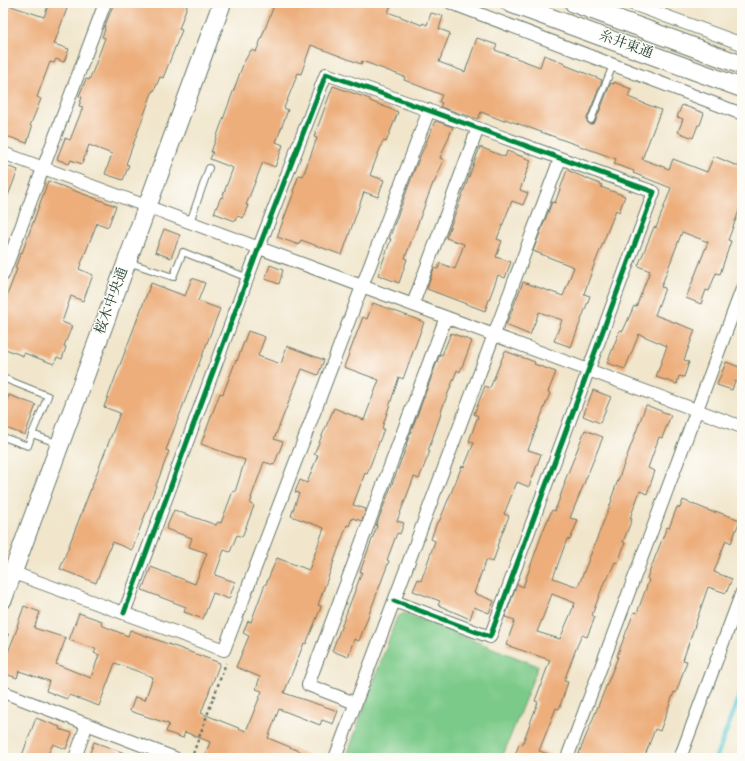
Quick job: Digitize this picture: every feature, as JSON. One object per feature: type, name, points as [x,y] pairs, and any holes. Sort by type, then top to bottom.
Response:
[{"type":"street","points":[[3,275],[105,3]]},
{"type":"street","name":"桜木中央通","points":[[3,599],[8,571],[60,444],[222,3]]},
{"type":"street","points":[[451,3],[742,114]]},
{"type":"street","name":"糸井東通","points":[[510,3],[742,88]]},
{"type":"street","name":"糸井東通","points":[[574,3],[734,62]]},
{"type":"street","points":[[630,3],[742,44]]},
{"type":"street","points":[[124,612],[259,247],[326,74],[654,192],[490,637],[394,601]]},
{"type":"street","points":[[8,571],[124,612],[224,650],[429,110]]},
{"type":"street","points":[[413,304],[478,128]]},
{"type":"street","points":[[3,153],[742,427]]},
{"type":"street","points":[[335,758],[560,159]]},
{"type":"street","points":[[567,758],[742,289]]},
{"type":"street","points":[[355,703],[308,686],[446,317]]},
{"type":"street","points":[[680,758],[742,592]]},
{"type":"street","points":[[3,692],[175,758]]},
{"type":"street","points":[[75,758],[87,724]]},
{"type":"lane","points":[[591,120],[613,65]]},
{"type":"lane","points":[[190,222],[209,168]]},
{"type":"lane","points":[[127,262],[173,277],[183,252],[248,278]]},
{"type":"lane","points":[[3,378],[48,396],[28,446],[3,437]]},
{"type":"lane","points":[[32,434],[60,444]]},
{"type":"path","points":[[3,631],[8,633],[3,646]]},
{"type":"path","points":[[188,758],[193,754],[227,662],[224,650]]},
{"type":"green space","points":[[404,613],[538,666],[502,758],[346,758],[397,617]]},
{"type":"building","points":[[49,3],[69,3],[54,44],[69,49],[64,62],[56,59],[54,63],[50,62],[37,97],[41,99],[30,126],[32,127],[27,143],[3,135],[3,17],[8,5],[44,17]]},
{"type":"building","points":[[114,3],[188,3],[179,29],[182,30],[163,78],[160,77],[154,91],[153,90],[126,164],[129,165],[123,180],[105,174],[112,154],[89,145],[82,164],[71,160],[69,164],[57,159],[65,138],[70,140],[83,107],[79,106],[82,97],[79,96],[86,79],[89,80],[93,71],[105,38],[102,37],[104,28]]},
{"type":"building","points":[[275,3],[392,3],[388,12],[422,25],[423,23],[427,25],[431,13],[443,16],[439,29],[450,33],[439,62],[465,72],[477,38],[497,45],[495,50],[540,67],[544,55],[602,80],[587,118],[589,124],[595,122],[611,83],[614,84],[614,82],[631,89],[628,97],[661,110],[642,159],[669,169],[673,159],[707,172],[714,156],[742,168],[742,203],[728,240],[731,241],[720,274],[716,273],[709,291],[706,290],[701,304],[686,298],[708,242],[682,232],[661,287],[665,288],[655,315],[695,330],[684,360],[689,362],[684,377],[679,376],[677,384],[656,377],[667,346],[639,334],[625,369],[607,363],[620,330],[623,331],[634,306],[636,307],[650,271],[638,266],[654,227],[656,228],[671,188],[633,173],[634,171],[614,164],[616,159],[505,119],[504,121],[481,112],[478,119],[440,107],[442,103],[439,102],[442,95],[404,80],[405,77],[362,61],[361,64],[311,45],[301,74],[298,73],[284,108],[288,110],[276,142],[283,145],[275,167],[263,162],[246,205],[248,205],[243,218],[237,216],[235,221],[214,213],[221,197],[222,198],[233,168],[210,159],[213,152],[211,152],[244,62],[251,50],[256,52]]},
{"type":"building","points":[[333,86],[370,99],[370,101],[398,112],[386,142],[383,141],[370,175],[384,180],[378,197],[364,192],[342,255],[301,240],[299,245],[277,237],[299,175],[303,176],[317,138],[314,137]]},
{"type":"building","points":[[682,105],[704,113],[693,138],[678,132],[683,119],[677,117]]},
{"type":"building","points":[[435,121],[453,127],[440,158],[444,160],[433,183],[405,258],[407,259],[399,283],[378,275],[391,239],[389,239],[414,171]]},
{"type":"building","points":[[480,147],[505,157],[507,151],[531,160],[520,190],[528,193],[523,205],[512,201],[497,239],[502,241],[496,257],[511,262],[505,278],[498,275],[485,311],[427,289],[434,268],[438,269],[440,263],[455,269],[464,244],[446,238]]},
{"type":"building","points":[[3,165],[18,170],[4,206],[3,206]]},
{"type":"building","points":[[567,170],[602,185],[601,187],[625,196],[619,212],[616,210],[593,268],[584,294],[590,296],[571,347],[554,341],[562,320],[539,312],[530,335],[506,325],[523,282],[563,296],[574,267],[533,251],[552,202],[555,203]]},
{"type":"building","points":[[48,181],[116,206],[108,227],[97,223],[79,269],[93,275],[83,301],[71,296],[62,322],[72,326],[64,346],[66,347],[62,359],[57,357],[54,364],[24,353],[23,356],[3,348],[3,306],[17,269],[15,268],[21,252],[22,253]]},
{"type":"building","points":[[164,229],[180,235],[171,258],[155,252]]},
{"type":"building","points":[[270,265],[283,270],[279,284],[265,279]]},
{"type":"building","points":[[192,278],[205,283],[198,301],[220,309],[166,450],[169,451],[132,550],[112,542],[96,583],[60,569],[120,413],[104,407],[151,283],[185,296]]},
{"type":"building","points":[[373,303],[424,322],[403,379],[399,377],[382,428],[384,429],[367,474],[365,473],[353,505],[366,509],[362,521],[352,518],[349,526],[347,525],[318,605],[321,606],[320,610],[306,644],[304,643],[284,693],[338,711],[333,724],[322,720],[320,725],[279,709],[268,738],[314,758],[246,758],[235,754],[233,758],[204,758],[210,742],[185,732],[183,738],[166,732],[169,724],[130,711],[135,697],[145,700],[153,677],[115,663],[99,706],[69,695],[67,699],[46,691],[49,681],[19,671],[17,678],[3,673],[3,666],[24,606],[40,612],[34,628],[66,638],[56,664],[91,678],[99,655],[94,653],[96,649],[69,640],[79,613],[102,621],[101,625],[128,636],[130,630],[220,663],[201,713],[246,731],[262,691],[256,689],[260,677],[236,667],[249,636],[243,633],[248,621],[251,622],[265,584],[277,558],[309,570],[324,528],[291,516],[299,493],[295,492],[300,480],[307,483],[318,455],[314,454],[334,408],[364,420],[379,380],[344,367],[363,317],[367,319]]},
{"type":"building","points":[[248,331],[265,337],[258,356],[281,364],[287,346],[324,360],[318,375],[302,369],[274,439],[283,442],[274,465],[264,462],[251,498],[250,504],[254,506],[242,537],[237,535],[230,552],[224,550],[215,575],[235,582],[229,599],[213,593],[203,619],[184,612],[186,607],[142,590],[151,567],[195,584],[207,553],[189,547],[192,538],[166,529],[174,510],[216,525],[218,522],[221,523],[233,491],[235,492],[245,460],[201,444],[220,393],[223,394]]},
{"type":"building","points":[[451,333],[472,341],[460,372],[457,370],[440,414],[428,451],[430,451],[419,479],[414,477],[397,521],[404,523],[400,534],[397,533],[387,560],[389,561],[359,641],[354,639],[348,657],[332,651],[362,572],[360,572],[376,526],[440,354],[442,355]]},
{"type":"building","points":[[505,351],[535,362],[534,364],[556,372],[548,392],[550,393],[528,450],[541,454],[529,487],[517,482],[504,514],[509,516],[497,546],[498,547],[493,562],[486,560],[474,593],[494,601],[489,613],[474,607],[470,619],[438,605],[440,601],[413,591],[418,579],[421,581],[435,541],[431,539],[437,522],[439,522],[462,466],[464,467],[474,443],[469,441],[478,416],[474,414],[485,386],[490,388]]},
{"type":"building","points":[[726,362],[742,368],[742,384],[735,381],[732,390],[717,385]]},
{"type":"building","points":[[593,390],[611,397],[600,423],[583,416]]},
{"type":"building","points":[[9,395],[36,405],[25,435],[3,427],[3,410]]},
{"type":"building","points":[[646,405],[671,415],[662,438],[659,437],[648,468],[655,471],[647,494],[640,491],[630,518],[632,519],[623,542],[625,543],[618,563],[615,562],[607,580],[605,580],[592,615],[595,617],[587,637],[582,635],[577,646],[564,681],[568,682],[559,709],[556,708],[539,751],[555,756],[554,758],[514,758],[519,744],[522,745],[538,702],[535,701],[550,660],[506,645],[515,620],[505,617],[517,584],[523,587],[543,531],[552,510],[555,511],[564,483],[585,430],[603,437],[570,518],[578,520],[570,540],[567,539],[553,578],[578,587],[612,500],[611,499]],"holes":[[[552,594],[575,603],[560,639],[537,632]]]},
{"type":"building","points":[[683,500],[715,513],[715,511],[740,520],[731,543],[726,540],[714,572],[732,579],[726,593],[708,587],[683,660],[687,661],[676,693],[674,692],[660,731],[655,729],[644,758],[577,758],[618,657],[617,656],[634,612],[637,613],[649,580],[647,578],[667,527],[669,528],[677,507],[680,508]]},
{"type":"building","points":[[36,718],[60,727],[59,729],[72,733],[66,749],[53,744],[46,758],[21,758]]},
{"type":"building","points":[[94,742],[133,756],[133,758],[88,758]]},
{"type":"waterway","points":[[716,758],[742,689]]},
{"type":"cycle path","points":[[124,613],[259,247],[326,74],[654,192],[490,637],[394,601]]}]
